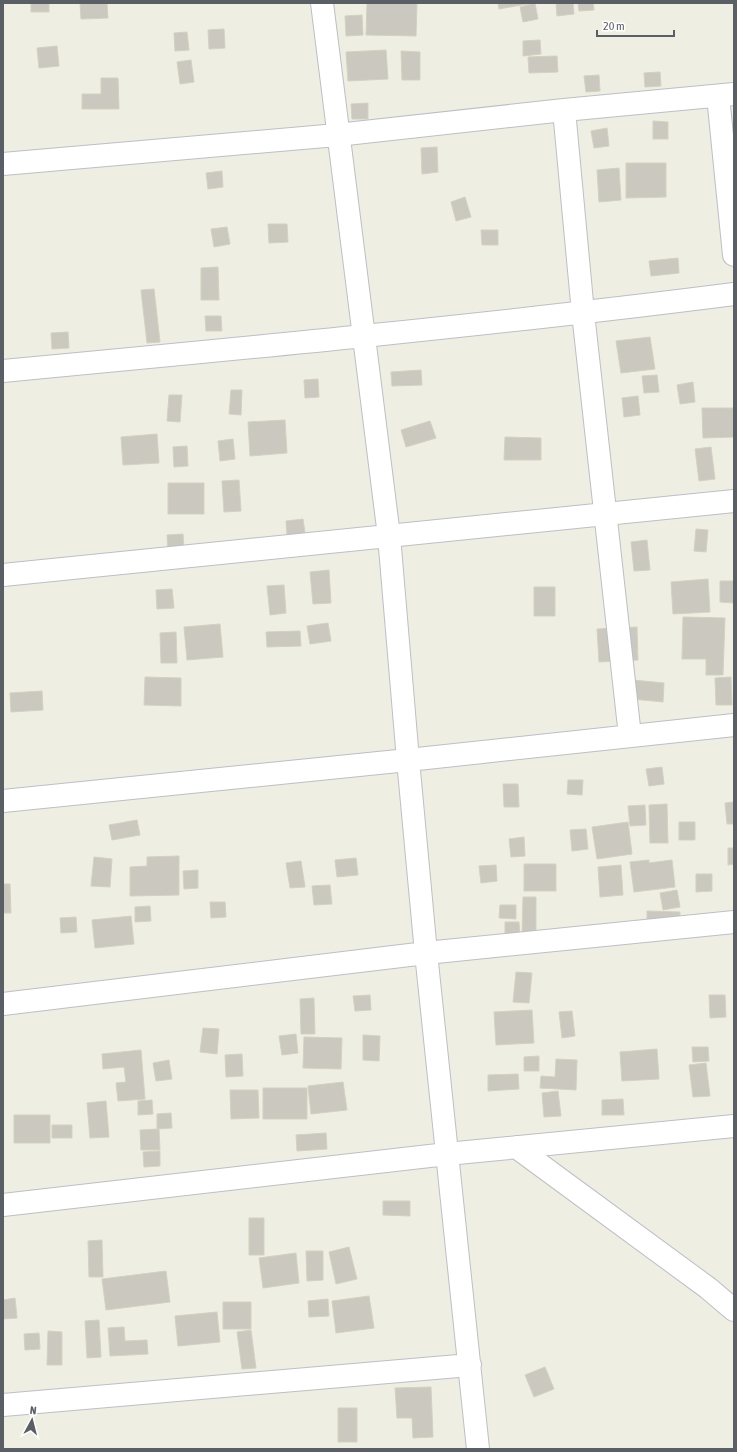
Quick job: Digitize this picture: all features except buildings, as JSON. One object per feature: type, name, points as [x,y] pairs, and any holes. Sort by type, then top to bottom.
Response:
[{"type":"street","points":[[322,3],[337,135],[389,536],[426,953],[478,1449]]},
{"type":"street","points":[[3,164],[337,135],[564,110],[726,95],[734,255]]},
{"type":"street","points":[[564,110],[583,313],[630,736]]},
{"type":"street","points":[[3,371],[364,337],[583,313],[734,294]]},
{"type":"street","points":[[3,575],[734,501]]},
{"type":"street","points":[[3,801],[734,725]]},
{"type":"street","points":[[3,1004],[426,953],[734,922]]},
{"type":"street","points":[[3,1205],[447,1154],[734,1126]]},
{"type":"street","points":[[516,1148],[708,1288],[734,1310]]},
{"type":"street","points":[[3,1405],[470,1366]]}]
